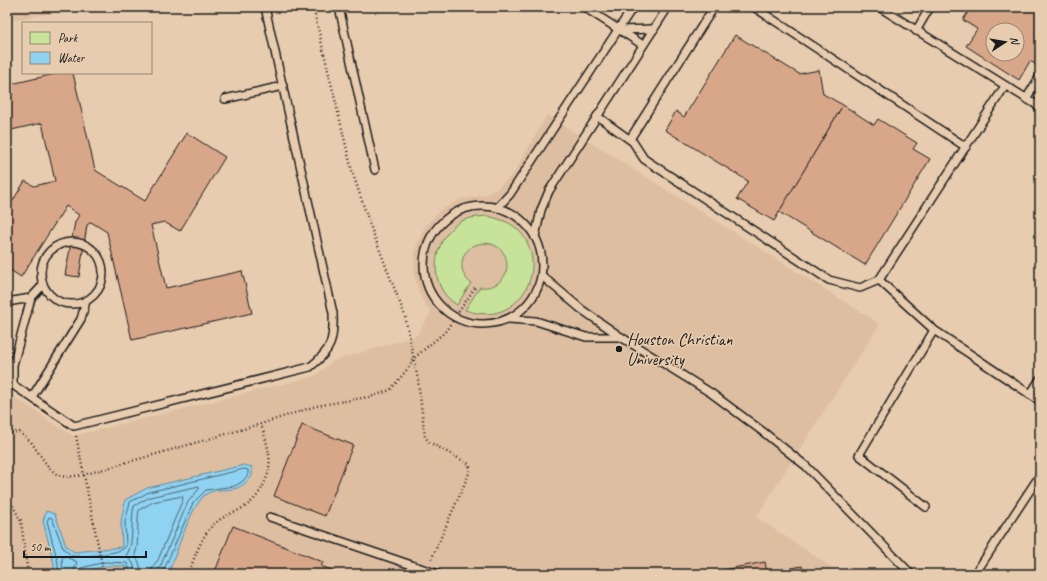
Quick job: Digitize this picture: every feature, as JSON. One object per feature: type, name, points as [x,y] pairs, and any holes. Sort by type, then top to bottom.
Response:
[{"type":"lane","points":[[43,285],[31,298],[13,366],[10,385],[32,397],[74,426],[310,367],[326,354],[333,327],[333,313],[265,7]]},
{"type":"lane","points":[[339,7],[374,170]]},
{"type":"lane","points":[[584,7],[643,45]]},
{"type":"lane","points":[[497,208],[510,194],[633,7]]},
{"type":"lane","points":[[536,237],[540,210],[548,191],[668,7]]},
{"type":"lane","points":[[630,139],[714,7]]},
{"type":"lane","points":[[754,7],[966,147]]},
{"type":"lane","points":[[879,7],[1040,107]]},
{"type":"lane","points":[[916,31],[930,7]]},
{"type":"lane","points":[[619,30],[654,29]]},
{"type":"lane","points":[[1026,99],[1040,76]]},
{"type":"lane","points":[[225,99],[283,86]]},
{"type":"lane","points":[[597,116],[634,142],[644,159],[829,280],[860,288],[879,280],[1005,86]]},
{"type":"lane","points":[[485,205],[505,210],[523,221],[536,237],[542,257],[542,276],[536,293],[525,308],[509,319],[491,325],[472,324],[455,318],[440,307],[429,291],[424,273],[424,253],[432,233],[446,218],[464,208],[485,205]]},
{"type":"lane","points":[[72,241],[83,243],[92,248],[99,256],[103,266],[103,276],[100,286],[94,295],[86,301],[76,304],[61,302],[48,293],[43,285],[40,275],[42,264],[46,255],[52,248],[62,243],[72,241]]},
{"type":"lane","points":[[542,276],[582,309],[621,337],[711,393],[762,430],[806,466],[911,574]]},
{"type":"lane","points":[[879,280],[934,330],[1040,401]]},
{"type":"lane","points":[[7,302],[31,298]]},
{"type":"lane","points":[[32,397],[81,319],[86,301]]},
{"type":"lane","points":[[509,319],[536,321],[586,337],[621,337]]},
{"type":"lane","points":[[926,507],[859,455],[934,330]]},
{"type":"lane","points":[[1030,395],[1040,379]]},
{"type":"lane","points":[[975,574],[1040,475]]},
{"type":"lane","points":[[270,517],[438,574]]},
{"type":"path","points":[[313,7],[352,171],[370,225],[405,316],[414,358],[425,437],[429,442],[469,464],[470,469],[427,570]]},
{"type":"path","points":[[7,433],[19,432],[31,442],[49,468],[58,475],[66,477],[83,475],[261,424],[316,406],[374,396],[390,390],[410,366],[414,358],[445,332],[476,286]]},
{"type":"path","points":[[188,574],[208,532],[217,521],[252,502],[266,479],[271,465],[261,424]]},
{"type":"path","points":[[74,426],[104,573]]},
{"type":"path","points":[[7,495],[21,521],[28,574]]},
{"type":"path","points":[[7,512],[14,508]]},
{"type":"shaded area","points":[[7,7],[85,7],[7,21]]},
{"type":"shaded area","name":"Houston Christian University","points":[[547,115],[880,324],[756,517],[842,574],[7,574],[7,396],[11,395],[73,436],[315,376],[333,361],[416,336],[431,312],[420,296],[414,274],[415,250],[424,228],[440,210],[461,199],[485,195],[498,188],[514,173]]},
{"type":"green space","points":[[488,216],[506,222],[516,228],[525,238],[530,251],[532,264],[531,276],[526,289],[518,299],[508,308],[491,314],[484,314],[465,310],[480,287],[490,287],[495,285],[505,275],[507,265],[505,255],[499,248],[492,244],[483,243],[475,245],[468,250],[463,258],[462,268],[465,277],[471,283],[457,305],[447,297],[441,287],[437,276],[436,264],[442,241],[449,231],[458,223],[473,218]]},
{"type":"water","points":[[244,465],[252,467],[252,476],[246,482],[236,488],[208,493],[196,506],[170,569],[164,574],[127,574],[125,566],[106,566],[82,572],[81,574],[54,574],[54,564],[43,521],[46,511],[55,514],[66,546],[74,552],[122,547],[121,522],[125,500],[147,488]]},
{"type":"building","points":[[971,7],[1040,7],[1040,67],[1030,61],[1019,80],[991,62],[1025,62],[1025,22],[985,22],[985,58],[966,46],[977,29],[963,20]]},
{"type":"building","points":[[735,35],[799,74],[819,70],[823,94],[843,105],[774,221],[737,199],[748,181],[665,130],[676,111],[684,117]]},
{"type":"building","points":[[55,74],[73,74],[95,170],[145,201],[187,133],[225,157],[180,231],[164,222],[151,225],[166,288],[242,271],[252,313],[132,340],[107,232],[91,222],[87,225],[79,277],[65,275],[75,222],[79,215],[66,206],[21,277],[7,268],[7,210],[25,181],[34,186],[55,181],[42,123],[7,131],[7,85]]},
{"type":"building","points":[[843,105],[874,125],[878,119],[917,143],[913,149],[930,159],[865,265],[779,212]]},
{"type":"building","points":[[302,425],[353,445],[325,516],[274,496]]},
{"type":"building","points":[[233,526],[323,562],[321,566],[341,574],[214,574]]},
{"type":"building","points":[[765,562],[767,573],[802,566],[803,574],[701,574]]},
{"type":"place","name":"Houston Christian University","points":[[619,349]]}]
